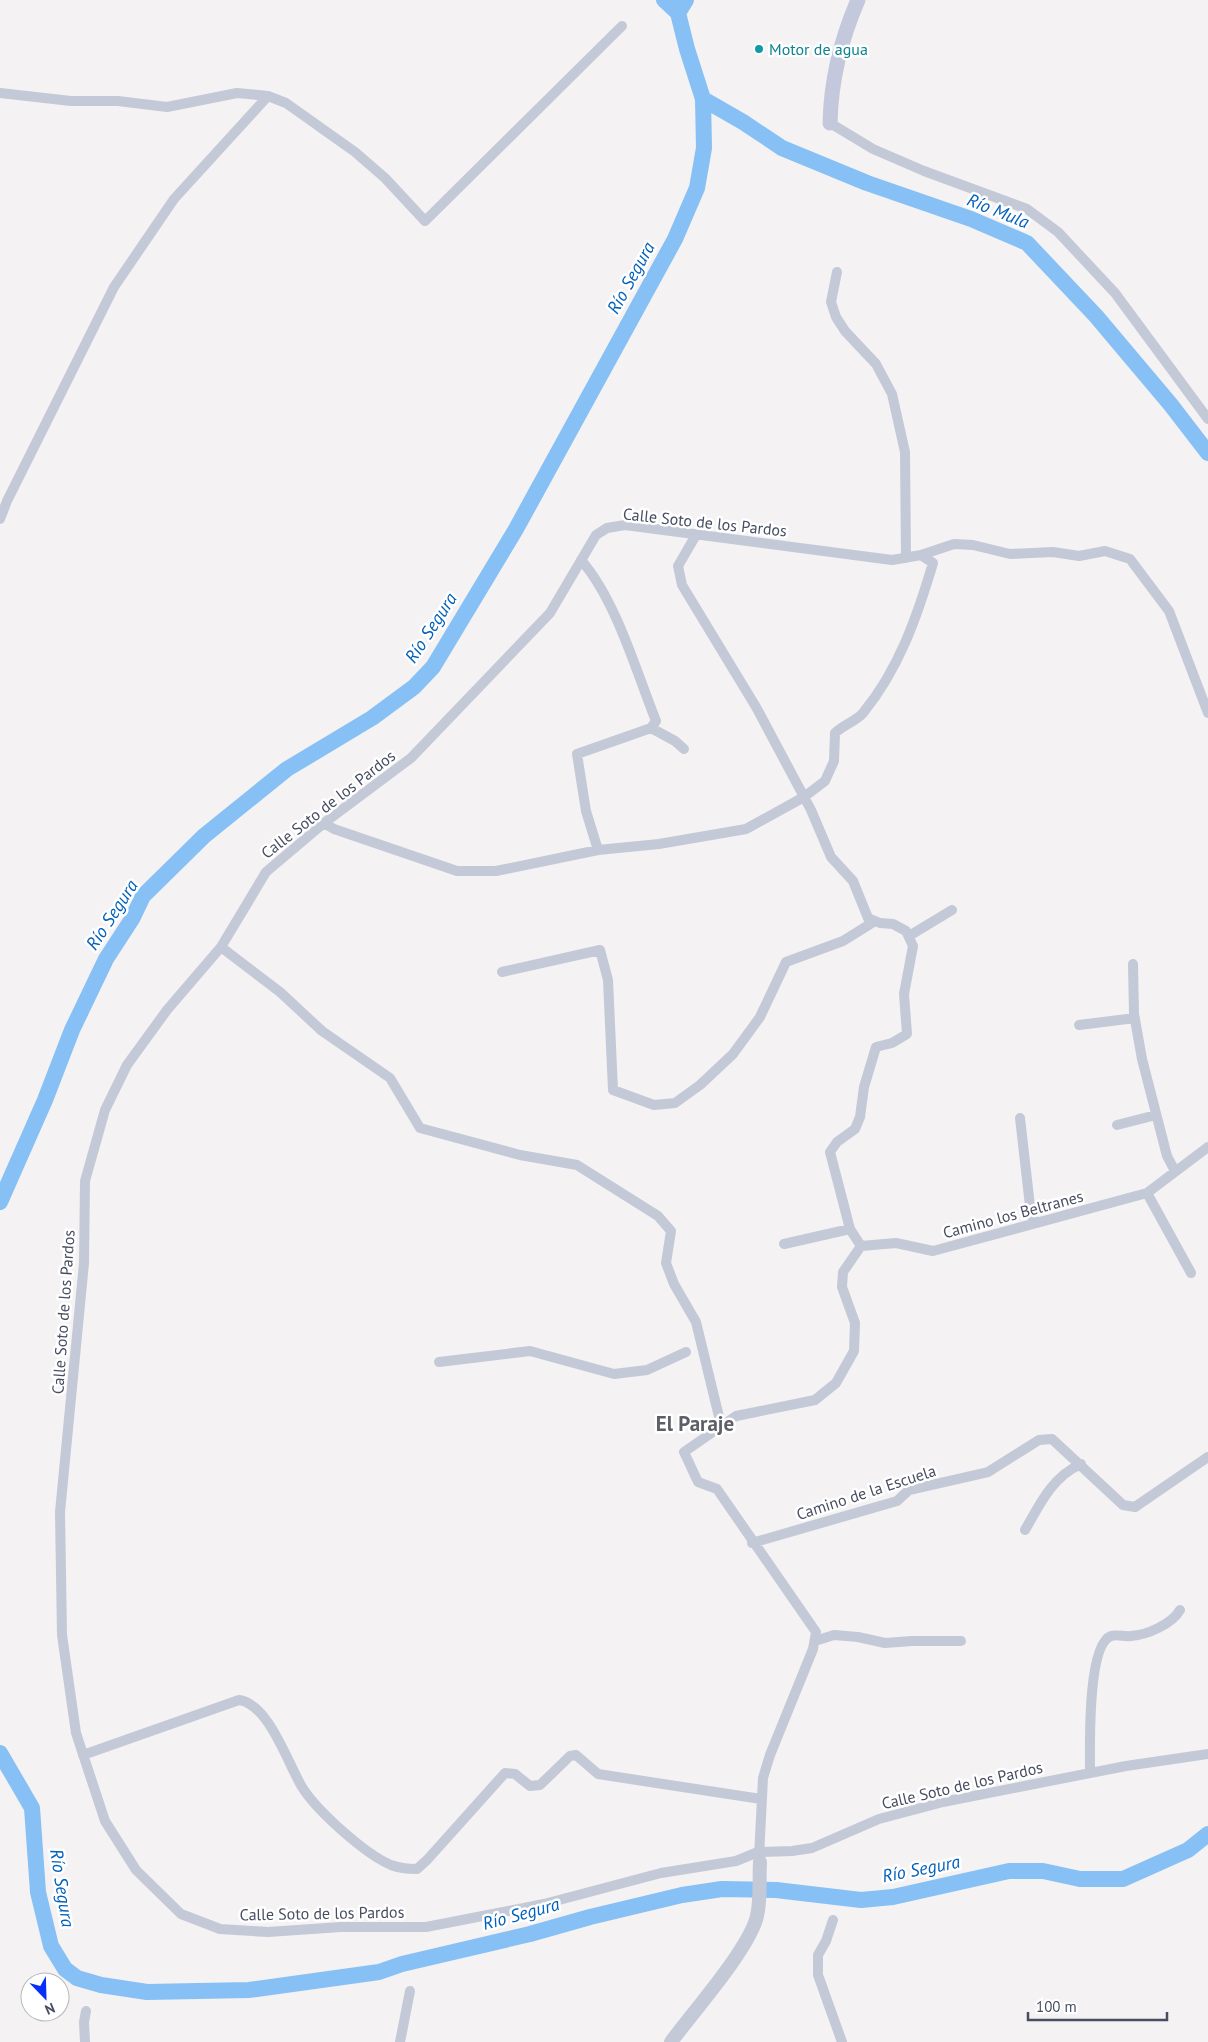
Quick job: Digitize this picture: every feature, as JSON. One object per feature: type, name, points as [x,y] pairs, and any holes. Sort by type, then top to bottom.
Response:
[{"type":"main road","points":[[830,123],[831,97],[838,58],[845,29],[858,0]]},
{"type":"street","points":[[0,93],[71,101],[118,101],[166,107],[237,93],[268,96],[286,103],[355,152],[385,178],[425,221],[622,26]]},
{"type":"street","points":[[0,520],[7,501],[114,287],[174,199],[268,96]]},
{"type":"street","points":[[830,123],[873,149],[924,171],[1027,209],[1058,232],[1115,292],[1208,419]]},
{"type":"street","points":[[837,272],[831,302],[836,317],[845,330],[876,364],[892,394],[905,452],[906,558]]},
{"type":"street","name":"Calle Soto de los Pardos","points":[[1208,712],[1168,612],[1130,559],[1105,551],[1078,556],[1053,552],[1010,554],[973,545],[954,544],[922,555],[892,560],[625,525],[607,528],[596,535],[550,613],[417,751],[324,823],[266,872],[220,946],[167,1010],[126,1065],[105,1110],[85,1181],[84,1263],[60,1512],[62,1635],[76,1733],[105,1821],[136,1870],[181,1914],[220,1929],[268,1932],[341,1927],[426,1927],[544,1904],[661,1873],[812,1848],[888,1816],[943,1802],[1090,1773],[1208,1754]]},
{"type":"street","points":[[670,2042],[754,1927],[758,1912],[763,1778],[770,1755],[815,1641],[816,1632],[752,1543],[717,1489],[698,1482],[684,1452],[736,1416],[815,1400],[836,1383],[854,1351],[855,1323],[842,1287],[844,1272],[861,1246],[850,1229],[830,1152],[837,1142],[855,1129],[860,1117],[864,1087],[876,1047],[892,1043],[907,1034],[904,994],[912,946],[906,931],[893,924],[874,921],[868,918],[853,881],[831,857],[804,797],[756,707],[682,585],[678,566],[696,535]]},
{"type":"street","points":[[324,823],[334,830],[457,870],[496,871],[598,850],[659,844],[746,829],[804,797],[825,782],[834,761],[835,733],[844,724],[862,716],[899,660],[921,606],[933,563],[922,555]]},
{"type":"street","points":[[581,560],[595,576],[622,633],[656,721],[652,728],[577,754],[586,810],[598,850]]},
{"type":"street","points":[[652,728],[675,741],[684,749]]},
{"type":"street","points":[[908,936],[952,910]]},
{"type":"street","points":[[502,972],[600,950],[608,980],[613,1090],[654,1105],[675,1103],[700,1085],[732,1054],[760,1017],[786,962],[844,941],[874,921]]},
{"type":"street","points":[[220,946],[280,992],[322,1031],[390,1078],[420,1128],[520,1155],[577,1166],[658,1216],[671,1231],[666,1263],[674,1284],[696,1322],[721,1425]]},
{"type":"street","points":[[1133,964],[1135,1018],[1142,1059],[1167,1156],[1175,1171]]},
{"type":"street","points":[[1079,1025],[1135,1018]]},
{"type":"street","points":[[1117,1125],[1156,1115]]},
{"type":"street","points":[[1020,1118],[1030,1206],[1034,1223]]},
{"type":"street","name":"Camino los Beltranes","points":[[861,1246],[896,1243],[933,1251],[1147,1193],[1208,1147]]},
{"type":"street","points":[[1147,1193],[1191,1273]]},
{"type":"street","points":[[784,1244],[850,1229]]},
{"type":"street","points":[[439,1362],[530,1351],[614,1374],[647,1370],[686,1352]]},
{"type":"street","name":"Camino de la Escuela","points":[[752,1543],[897,1501],[909,1490],[988,1472],[1039,1440],[1052,1439],[1123,1505],[1135,1507],[1208,1458]]},
{"type":"street","points":[[1025,1530],[1050,1487],[1068,1470],[1081,1464]]},
{"type":"street","points":[[1090,1773],[1094,1674],[1098,1653],[1105,1641],[1112,1636],[1132,1636],[1149,1632],[1172,1619],[1180,1610]]},
{"type":"street","points":[[815,1641],[834,1635],[858,1637],[885,1643],[961,1641]]},
{"type":"street","points":[[83,1755],[239,1700],[247,1701],[275,1732],[302,1788],[319,1808],[361,1847],[391,1865],[408,1869],[417,1869],[427,1860],[505,1773],[515,1774],[530,1786],[540,1785],[570,1756],[576,1755],[598,1774],[761,1799]]},
{"type":"street","points":[[833,1920],[818,1955],[818,1975],[842,2042]]},
{"type":"street","points":[[400,2042],[410,1991]]},
{"type":"street","points":[[85,2042],[84,2022],[86,2011]]},
{"type":"waterway","points":[[664,0],[678,13]]},
{"type":"waterway","name":"Río Segura","points":[[0,1202],[45,1100],[72,1030],[106,959],[132,919],[143,896],[204,836],[287,769],[372,718],[414,687],[433,667],[516,529],[675,239],[697,188],[704,148],[703,99],[678,13],[686,0]]},
{"type":"waterway","name":"Río Mula","points":[[703,99],[743,122],[782,148],[867,183],[971,219],[1027,243],[1096,316],[1171,405],[1208,453]]},
{"type":"waterway","name":"Río Segura","points":[[0,1753],[32,1808],[38,1892],[51,1946],[65,1969],[77,1978],[101,1985],[147,1992],[249,1990],[379,1972],[402,1964],[530,1934],[590,1917],[682,1895],[722,1889],[776,1890],[861,1900],[893,1897],[1009,1871],[1043,1871],[1080,1879],[1123,1879],[1188,1850],[1208,1834]]},
{"type":"place","name":"Motor de agua","points":[[759,49]]},
{"type":"district","name":"El Paraje","points":[[695,1424]]}]
